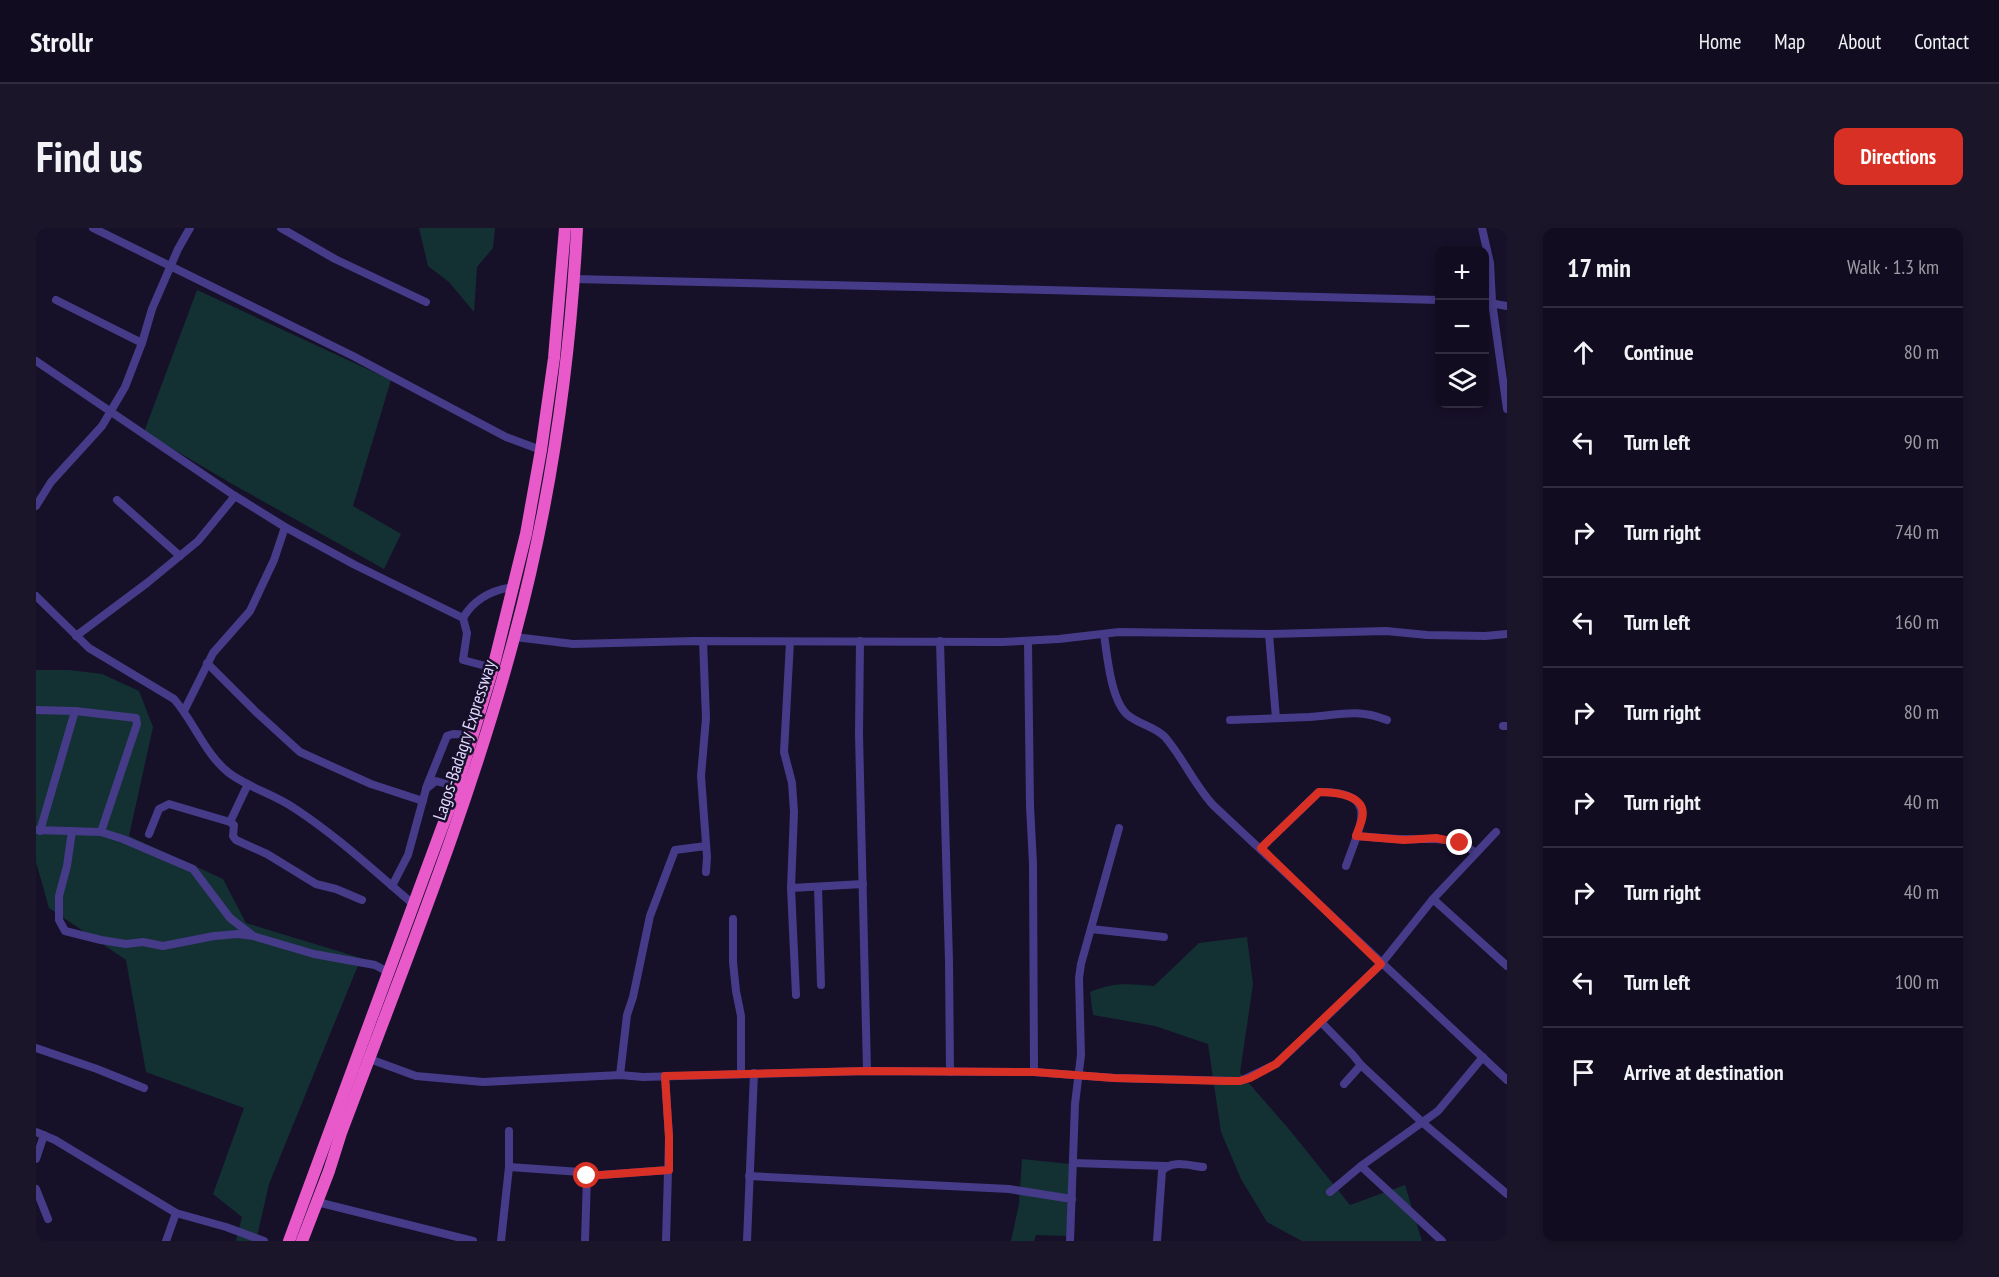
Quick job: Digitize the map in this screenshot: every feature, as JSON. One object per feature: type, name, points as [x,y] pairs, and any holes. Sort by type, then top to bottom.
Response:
[{"type":"highway","name":"Lagos-Badagry Expressway","points":[[302,1241],[317,1202],[388,972],[457,787],[493,668],[526,534],[541,450],[554,358],[565,228]]},
{"type":"highway","name":"Lagos-Badagry Expressway","points":[[289,1241],[456,826],[484,743],[515,637],[543,517],[574,279],[577,228]]},
{"type":"street","points":[[93,228],[353,356],[506,437],[541,450]]},
{"type":"street","points":[[36,506],[38,495],[102,426],[125,387],[152,309],[190,228]]},
{"type":"street","points":[[281,228],[335,259],[426,302]]},
{"type":"street","points":[[1482,228],[1490,263],[1488,300]]},
{"type":"street","points":[[574,279],[1194,292],[1435,300]]},
{"type":"street","points":[[56,300],[142,342]]},
{"type":"street","points":[[1489,302],[1507,306]]},
{"type":"street","points":[[1489,308],[1507,409]]},
{"type":"street","points":[[36,362],[285,527],[355,565],[463,618]]},
{"type":"street","points":[[76,636],[198,541],[235,496]]},
{"type":"street","points":[[117,500],[180,556]]},
{"type":"street","points":[[184,711],[213,652],[250,610],[274,560],[285,527]]},
{"type":"street","points":[[493,668],[463,660],[467,633],[463,618],[470,607],[482,597],[499,589],[513,587]]},
{"type":"street","points":[[36,596],[89,648],[174,699],[212,754],[229,772],[293,807],[350,849],[413,904]]},
{"type":"street","points":[[515,637],[573,644],[704,641],[1028,642],[1119,632],[1269,634],[1386,631],[1428,635],[1507,634]]},
{"type":"street","points":[[1104,634],[1117,699],[1127,715],[1158,731],[1181,757],[1207,798],[1507,1080]]},
{"type":"street","points":[[1269,634],[1276,718]]},
{"type":"street","points":[[704,641],[706,718],[702,776],[706,872]]},
{"type":"street","points":[[860,641],[859,734],[867,1071]]},
{"type":"street","points":[[940,641],[950,961],[950,1072]]},
{"type":"street","points":[[790,642],[784,752],[792,783],[794,812],[791,888],[796,995]]},
{"type":"street","points":[[1028,642],[1033,864],[1034,1072]]},
{"type":"street","points":[[207,663],[300,752],[372,784],[423,801]]},
{"type":"street","points":[[36,710],[75,711],[133,717],[137,721],[100,832]]},
{"type":"street","points":[[75,711],[38,831],[100,832],[123,838],[193,868],[230,918],[253,936]]},
{"type":"street","points":[[1230,720],[1355,712],[1370,713],[1387,720]]},
{"type":"street","points":[[392,886],[408,855],[426,789],[447,736],[473,735]]},
{"type":"street","points":[[426,789],[436,781],[457,787]]},
{"type":"street","points":[[230,822],[248,784]]},
{"type":"street","points":[[1261,848],[1319,792],[1333,792],[1358,801],[1363,809],[1363,817],[1346,866]]},
{"type":"street","points":[[149,834],[159,809],[169,804],[230,822],[234,825],[233,836],[236,840],[267,854],[316,884],[336,889],[362,900]]},
{"type":"street","points":[[1070,1241],[1075,1104],[1081,1055],[1079,978],[1090,929],[1119,828]]},
{"type":"street","points":[[72,831],[67,866],[59,896],[59,920],[65,932],[126,944],[143,942],[163,946],[213,936],[238,934],[253,936],[314,954],[375,964],[388,972]]},
{"type":"street","points":[[363,1056],[416,1076],[483,1082],[620,1075],[867,1071],[1034,1072],[1240,1081],[1276,1064],[1381,964],[1433,900],[1496,832]]},
{"type":"street","points":[[1356,836],[1404,840],[1436,838],[1465,844],[1476,853]]},
{"type":"street","points":[[620,1075],[627,1015],[650,916],[664,876],[675,850],[706,846]]},
{"type":"street","points":[[791,888],[863,884]]},
{"type":"street","points":[[818,886],[821,986]]},
{"type":"street","points":[[1433,900],[1507,966]]},
{"type":"street","points":[[733,919],[733,962],[741,1016],[741,1074]]},
{"type":"street","points":[[1090,929],[1164,938]]},
{"type":"street","points":[[1321,1022],[1360,1065],[1423,1123],[1507,1194]]},
{"type":"street","points":[[36,1048],[144,1088]]},
{"type":"street","points":[[1330,1192],[1361,1166],[1438,1111],[1484,1058]]},
{"type":"street","points":[[1344,1084],[1360,1065]]},
{"type":"street","points":[[747,1241],[754,1073]]},
{"type":"street","points":[[665,1076],[669,1137],[666,1241]]},
{"type":"street","points":[[501,1241],[509,1167],[509,1131]]},
{"type":"street","points":[[36,1159],[40,1134],[176,1213],[226,1227],[264,1241]]},
{"type":"street","points":[[1074,1163],[1166,1166],[1174,1164],[1203,1167]]},
{"type":"street","points":[[1157,1241],[1162,1171],[1166,1166]]},
{"type":"street","points":[[1361,1166],[1442,1241]]},
{"type":"street","points":[[509,1167],[581,1172],[587,1176],[669,1170]]},
{"type":"street","points":[[585,1241],[587,1176]]},
{"type":"street","points":[[749,1176],[1009,1189],[1072,1199]]},
{"type":"street","points":[[36,1189],[48,1219]]},
{"type":"street","points":[[317,1202],[472,1241]]},
{"type":"street","points":[[166,1241],[176,1213]]},
{"type":"green space","points":[[419,228],[495,228],[493,248],[477,267],[474,312],[449,282],[428,266]]},
{"type":"green space","points":[[197,290],[391,380],[353,506],[401,534],[384,569],[144,432]]},
{"type":"green space","points":[[36,670],[69,670],[102,674],[139,691],[153,727],[129,836],[223,879],[246,923],[361,958],[269,1184],[256,1241],[236,1241],[242,1217],[213,1194],[244,1108],[146,1072],[126,960],[49,908],[36,862]]},
{"type":"green space","points":[[1247,937],[1253,984],[1240,1073],[1350,1205],[1405,1185],[1422,1241],[1302,1241],[1267,1222],[1241,1179],[1221,1132],[1208,1044],[1155,1026],[1093,1015],[1090,992],[1122,984],[1154,986],[1199,943]]},
{"type":"green space","points":[[1022,1159],[1070,1164],[1068,1236],[1036,1235],[1034,1241],[1011,1241],[1019,1204]]},
{"type":"route","points":[[587,1176],[669,1170],[665,1076],[867,1071],[1034,1072],[1114,1078],[1225,1081],[1250,1078],[1276,1064],[1381,964],[1261,848],[1319,792],[1333,792],[1358,801],[1363,809],[1363,817],[1356,836],[1404,840],[1436,838],[1460,843]]}]
